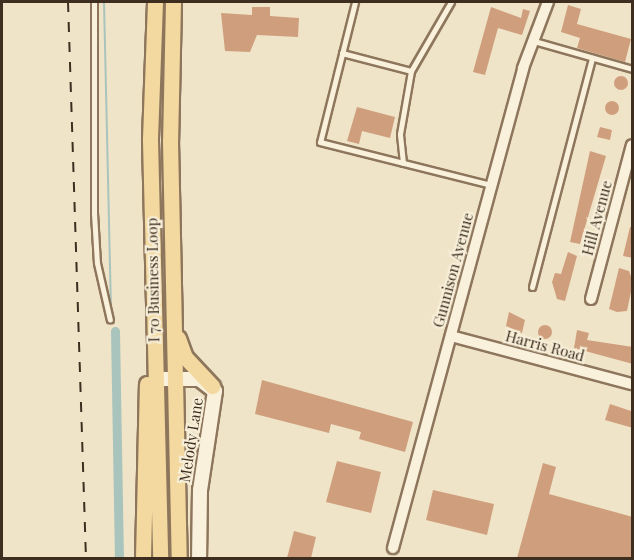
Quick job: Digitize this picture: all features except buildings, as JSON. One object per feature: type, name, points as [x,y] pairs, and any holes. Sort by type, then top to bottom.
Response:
[{"type":"main road","name":"I 70 Business Loop","points":[[155,2],[154,294],[160,558]]},
{"type":"main road","name":"I 70 Business Loop","points":[[173,2],[173,311],[179,558]]},
{"type":"main road","points":[[143,558],[154,294]]},
{"type":"main road","points":[[173,311],[185,357],[212,386]]},
{"type":"street","name":"Gunnison Avenue","points":[[393,548],[491,185],[548,2]]},
{"type":"street","name":"Hill Avenue","points":[[591,299],[633,146]]},
{"type":"street","name":"Harris Road","points":[[450,336],[633,384]]},
{"type":"street","name":"Melody Lane","points":[[156,379],[175,378],[212,386],[216,403],[200,490],[200,558]]},
{"type":"lane","points":[[94,2],[94,213],[97,263],[110,320]]},
{"type":"lane","points":[[356,2],[320,142],[491,185]]},
{"type":"lane","points":[[403,163],[399,134],[411,71],[451,2]]},
{"type":"lane","points":[[534,41],[633,69]]},
{"type":"lane","points":[[342,53],[411,71]]},
{"type":"lane","points":[[532,287],[592,58]]},
{"type":"waterway","points":[[104,2],[111,308]]},
{"type":"waterway","points":[[115,331],[119,558]]},
{"type":"railway","points":[[68,2],[86,558]]}]
